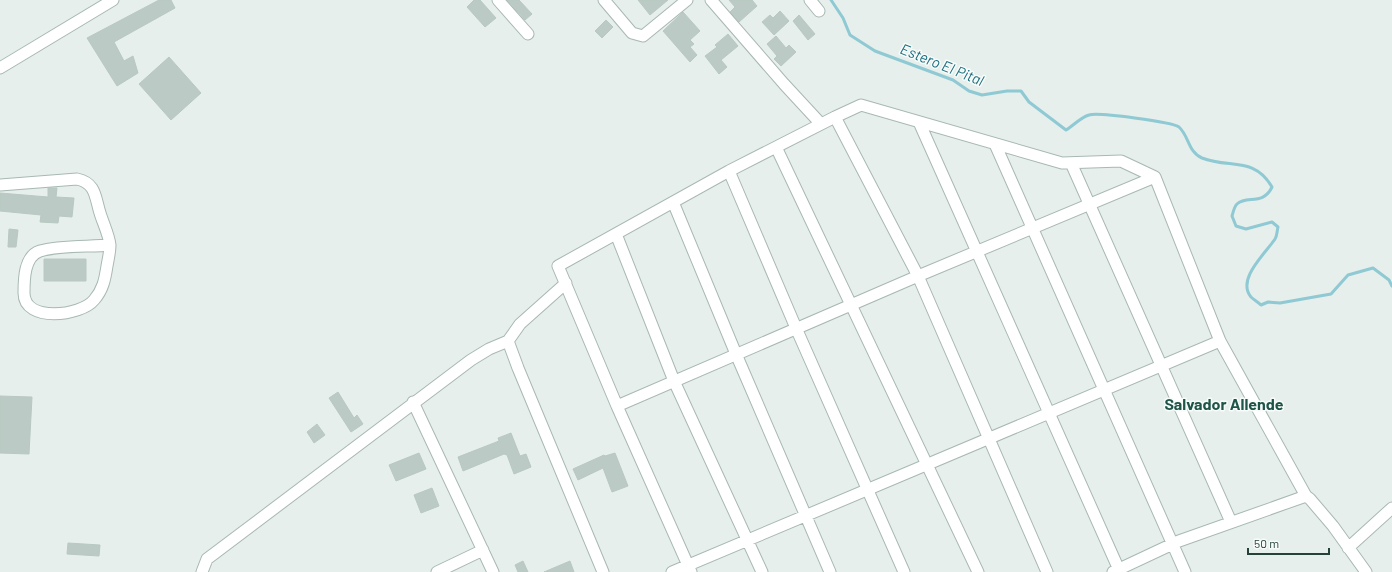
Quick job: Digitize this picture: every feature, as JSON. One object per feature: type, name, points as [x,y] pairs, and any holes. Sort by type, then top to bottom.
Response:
[{"type":"street","points":[[0,68],[112,0]]},
{"type":"street","points":[[498,0],[528,34]]},
{"type":"street","points":[[604,0],[632,33],[643,36],[687,0]]},
{"type":"street","points":[[711,0],[821,124]]},
{"type":"street","points":[[810,0],[819,10]]},
{"type":"street","points":[[689,569],[617,406],[558,266],[730,171],[834,117],[861,105],[1062,163],[1121,161],[1155,177],[1220,341],[1306,496],[1333,526],[1366,572]]},
{"type":"street","points":[[834,117],[918,276],[1048,572]]},
{"type":"street","points":[[919,122],[1117,571],[1172,544],[1306,496]]},
{"type":"street","points":[[994,144],[1185,572]]},
{"type":"street","points":[[776,147],[978,572]]},
{"type":"street","points":[[1071,163],[1231,522]]},
{"type":"street","points":[[730,171],[796,328],[904,572]]},
{"type":"street","points":[[617,406],[918,276],[1155,177]]},
{"type":"street","points":[[0,184],[77,179],[86,181],[91,185],[93,190],[110,246],[101,290],[94,301],[84,309],[73,313],[43,313],[28,305],[24,296],[25,273],[33,256],[39,251],[110,246]]},
{"type":"street","points":[[673,202],[736,354],[830,572]]},
{"type":"street","points":[[616,234],[674,381],[762,572]]},
{"type":"street","points":[[202,572],[208,559],[413,402],[489,349],[508,341],[520,324],[566,283]]},
{"type":"street","points":[[508,341],[603,572]]},
{"type":"street","points":[[672,572],[689,569],[747,540],[805,515],[1220,341]]},
{"type":"street","points":[[413,402],[493,572]]},
{"type":"street","points":[[1348,548],[1392,508]]},
{"type":"street","points":[[437,572],[483,550]]},
{"type":"building","points":[[159,0],[171,0],[175,8],[114,42],[124,61],[133,56],[138,73],[117,86],[87,38]]},
{"type":"building","points":[[474,0],[480,0],[496,18],[485,27],[467,7]]},
{"type":"building","points":[[507,0],[519,0],[532,14],[525,20]]},
{"type":"building","points":[[638,0],[668,0],[650,15]]},
{"type":"building","points":[[729,0],[752,0],[757,6],[739,22],[730,12],[735,7]]},
{"type":"building","points":[[780,11],[789,21],[774,35],[762,22],[770,15],[773,18]]},
{"type":"building","points":[[683,12],[700,31],[690,40],[694,44],[690,47],[697,55],[690,62],[663,31]]},
{"type":"building","points":[[799,15],[815,34],[808,40],[793,21]]},
{"type":"building","points":[[606,20],[613,27],[602,38],[595,31]]},
{"type":"building","points":[[728,34],[738,46],[721,60],[727,67],[719,74],[705,56],[717,47],[715,45]]},
{"type":"building","points":[[776,36],[786,48],[789,45],[796,52],[781,66],[774,59],[777,56],[767,44]]},
{"type":"building","points":[[169,57],[201,93],[171,120],[139,84]]},
{"type":"building","points":[[48,188],[57,188],[56,197],[74,198],[72,217],[59,216],[58,223],[40,222],[41,215],[0,211],[0,193],[48,197]]},
{"type":"building","points":[[9,229],[18,230],[16,247],[8,247]]},
{"type":"building","points":[[44,259],[86,259],[86,281],[44,281]]},
{"type":"building","points":[[338,392],[354,418],[357,415],[363,424],[351,432],[329,398]]},
{"type":"building","points":[[0,396],[32,397],[29,454],[0,453]]},
{"type":"building","points":[[317,424],[325,435],[314,443],[307,432]]},
{"type":"building","points":[[511,433],[520,456],[526,454],[531,467],[514,474],[507,455],[504,454],[463,471],[458,457],[499,441],[498,438]]},
{"type":"building","points":[[419,453],[426,469],[396,481],[389,465]]},
{"type":"building","points":[[615,453],[628,486],[612,492],[603,468],[578,480],[573,469],[604,455]]},
{"type":"building","points":[[432,488],[439,506],[421,513],[414,495]]},
{"type":"building","points":[[68,543],[100,545],[99,556],[67,554]]},
{"type":"building","points":[[523,561],[528,572],[518,572],[515,565]]},
{"type":"building","points":[[570,561],[574,572],[544,572]]},
{"type":"waterway","name":"Estero El Pital","points":[[831,0],[843,18],[850,35],[875,51],[953,80],[969,91],[982,95],[1007,91],[1021,91],[1029,102],[1066,130],[1083,118],[1095,114],[1150,120],[1179,127],[1185,135],[1191,148],[1202,158],[1222,163],[1241,165],[1257,171],[1265,177],[1272,187],[1268,193],[1260,198],[1241,201],[1234,208],[1232,216],[1236,226],[1246,229],[1272,222],[1278,227],[1275,239],[1254,266],[1247,282],[1247,290],[1251,297],[1261,305],[1268,302],[1280,303],[1331,294],[1348,275],[1373,268],[1389,280],[1392,286]]},
{"type":"district","name":"Salvador Allende","points":[[1224,404]]}]
